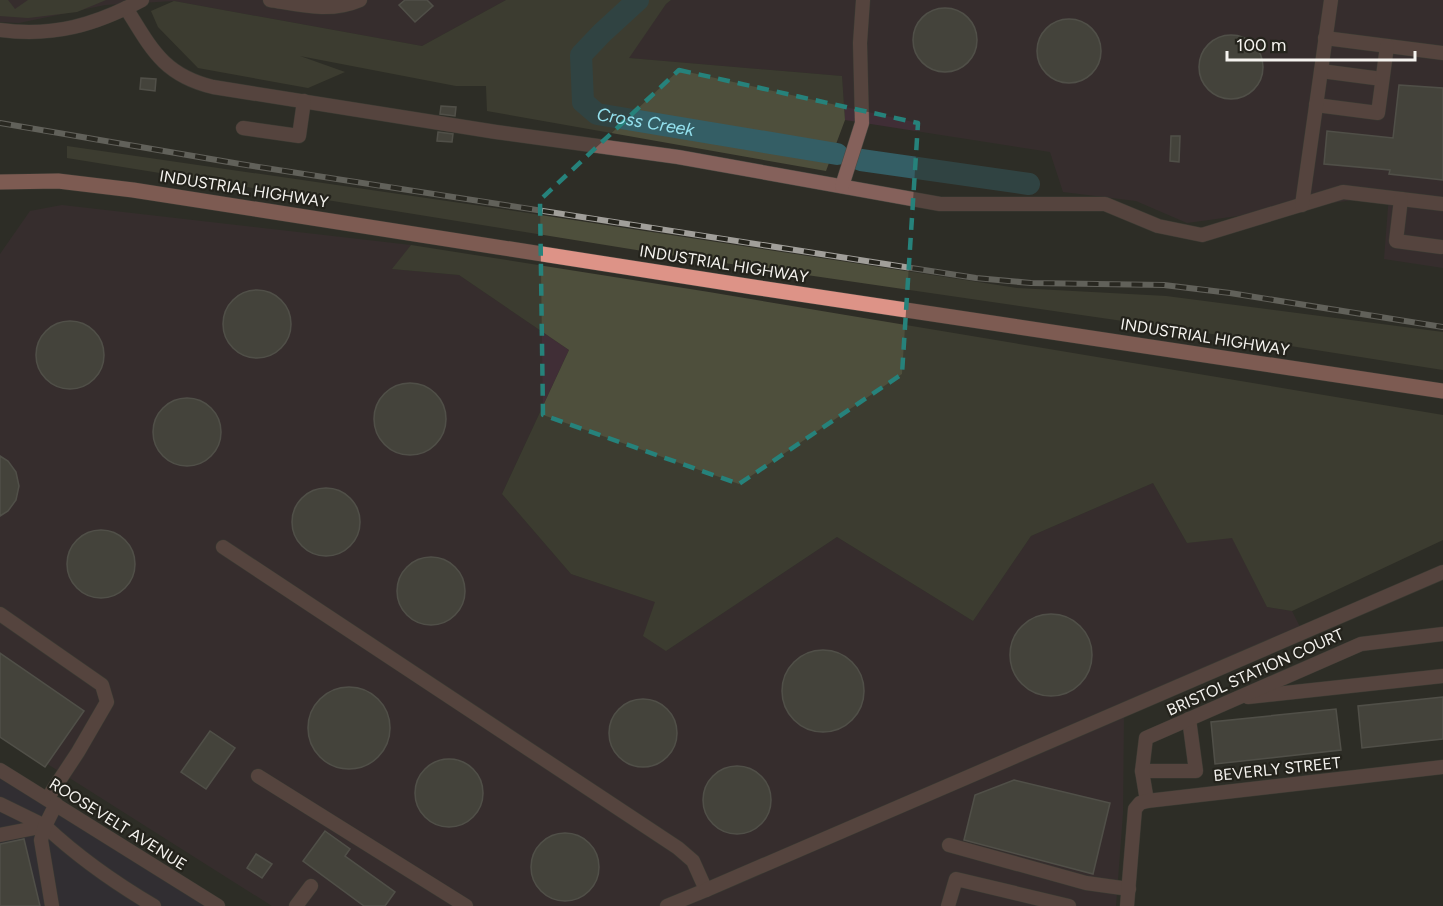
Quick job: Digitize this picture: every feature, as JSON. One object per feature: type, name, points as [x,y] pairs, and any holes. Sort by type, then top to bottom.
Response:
[{"type":"main road","name":"INDUSTRIAL HIGHWAY","points":[[0,182],[58,181],[143,192],[777,291],[1443,391]]},
{"type":"street","points":[[0,30],[28,33],[65,30],[98,21],[142,0]]},
{"type":"street","points":[[270,0],[323,8],[341,7],[360,0]]},
{"type":"street","points":[[842,186],[862,123],[860,43],[863,0]]},
{"type":"street","points":[[1302,205],[1331,0]]},
{"type":"street","points":[[126,8],[158,56],[175,72],[187,79],[213,87],[496,132],[678,157],[940,204],[1105,204],[1158,226],[1202,235],[1343,192],[1443,204]]},
{"type":"street","points":[[1325,38],[1443,53]]},
{"type":"street","points":[[1316,105],[1378,112],[1387,46]]},
{"type":"street","points":[[1321,71],[1382,79]]},
{"type":"street","points":[[243,128],[299,136],[304,101]]},
{"type":"street","points":[[1401,199],[1396,240],[1441,247]]},
{"type":"street","points":[[223,547],[678,848],[693,861],[706,890]]},
{"type":"street","points":[[667,906],[1443,573]]},
{"type":"street","points":[[0,614],[102,685],[107,702],[51,801],[41,840],[52,906]]},
{"type":"street","name":"BRISTOL STATION COURT","points":[[1147,801],[1142,774],[1146,738],[1361,644],[1443,634]]},
{"type":"street","points":[[1236,698],[1443,676]]},
{"type":"street","points":[[1142,774],[1196,771],[1189,719]]},
{"type":"street","name":"BEVERLY STREET","points":[[1147,801],[1443,767]]},
{"type":"street","name":"ROOSEVELT AVENUE","points":[[0,770],[218,906]]},
{"type":"street","points":[[258,776],[466,906]]},
{"type":"street","points":[[1127,906],[1135,809],[1140,803],[1147,801]]},
{"type":"street","points":[[0,804],[45,826],[68,848],[130,892],[154,906]]},
{"type":"street","points":[[0,835],[45,826]]},
{"type":"street","points":[[949,845],[1086,883],[1129,888]]},
{"type":"street","points":[[948,906],[956,879],[1069,906]]},
{"type":"street","points":[[296,906],[311,886]]},
{"type":"highlighted area","points":[[679,70],[918,123],[902,374],[739,484],[543,415],[540,200]]},
{"type":"shaded area","points":[[0,0],[506,0],[422,46],[174,1],[105,5],[19,23],[0,22]]},
{"type":"shaded area","points":[[671,0],[1443,0],[1443,268],[1384,259],[1389,195],[1187,223],[1136,201],[1063,192],[1050,152],[845,120],[842,76],[628,58]]},
{"type":"shaded area","points":[[62,205],[411,245],[393,269],[459,275],[569,350],[502,494],[571,574],[656,602],[666,651],[837,537],[973,621],[1031,536],[1153,483],[1187,543],[1232,537],[1267,607],[1292,611],[1305,637],[1124,712],[1123,813],[1116,906],[272,906],[0,734],[0,254],[30,211]]},
{"type":"shaded area","points":[[0,771],[218,906],[0,906]]},
{"type":"green space","points":[[0,0],[8,0],[15,9],[28,0],[106,0],[77,12],[28,18],[0,16]]},
{"type":"green space","points":[[506,0],[671,0],[629,58],[842,76],[845,120],[826,171],[487,111],[486,86],[456,86],[300,56],[345,72],[308,88],[198,68],[158,27],[151,11],[174,1],[422,46]]},
{"type":"green space","points":[[67,146],[495,208],[1017,288],[1166,296],[1443,332],[1443,370],[1247,339],[655,253],[67,158]]},
{"type":"green space","points":[[411,245],[709,292],[1443,415],[1443,540],[1292,611],[1267,607],[1232,538],[1187,543],[1153,483],[1031,536],[973,621],[837,537],[666,651],[643,636],[655,602],[571,574],[502,494],[569,350],[459,275],[392,269]]},
{"type":"building","points":[[405,0],[427,0],[433,6],[415,22],[399,5]]},
{"type":"building","points":[[939,8],[951,8],[968,17],[975,28],[977,40],[975,52],[968,63],[951,72],[939,72],[927,67],[918,58],[913,46],[913,34],[918,22],[927,13]]},
{"type":"building","points":[[1063,19],[1075,19],[1092,28],[1099,39],[1101,51],[1099,63],[1092,74],[1075,83],[1063,83],[1051,78],[1042,69],[1037,57],[1037,45],[1042,33],[1051,24]]},
{"type":"building","points":[[1225,35],[1237,35],[1254,44],[1261,55],[1263,67],[1261,79],[1254,90],[1237,99],[1225,99],[1213,94],[1204,85],[1199,73],[1199,61],[1204,49],[1213,40]]},
{"type":"building","points":[[141,78],[156,79],[155,91],[140,89]]},
{"type":"building","points":[[1399,85],[1443,88],[1443,180],[1389,174],[1390,170],[1324,164],[1327,131],[1393,138]]},
{"type":"building","points":[[441,106],[456,107],[455,116],[440,114]]},
{"type":"building","points":[[438,132],[453,134],[452,142],[437,141]]},
{"type":"building","points":[[1171,136],[1180,136],[1179,162],[1170,161]]},
{"type":"building","points":[[264,290],[276,296],[285,305],[291,317],[289,337],[281,348],[264,358],[250,358],[233,348],[225,337],[223,317],[233,300],[244,292]]},
{"type":"building","points":[[77,321],[89,327],[98,336],[104,348],[102,368],[94,379],[77,389],[63,389],[46,379],[38,368],[36,348],[46,331],[57,323]]},
{"type":"building","points":[[410,383],[430,389],[440,399],[446,419],[440,439],[430,449],[410,455],[390,449],[380,439],[374,419],[380,399],[390,389]]},
{"type":"building","points":[[194,398],[206,404],[215,413],[221,425],[219,445],[211,456],[194,466],[180,466],[163,456],[155,445],[153,425],[163,408],[174,400]]},
{"type":"building","points":[[0,456],[8,461],[16,472],[19,486],[16,500],[8,511],[0,516]]},
{"type":"building","points":[[333,488],[345,494],[354,503],[360,515],[358,535],[350,546],[333,556],[319,556],[302,546],[294,535],[292,515],[302,498],[313,490]]},
{"type":"building","points":[[108,530],[120,536],[129,545],[135,557],[133,577],[125,588],[108,598],[94,598],[77,588],[69,577],[67,557],[77,540],[88,532]]},
{"type":"building","points":[[438,557],[450,563],[459,572],[465,584],[463,604],[455,615],[438,625],[424,625],[407,615],[399,604],[397,584],[407,567],[418,559]]},
{"type":"building","points":[[1051,614],[1067,618],[1080,626],[1088,639],[1092,655],[1088,671],[1080,684],[1067,692],[1051,696],[1035,692],[1022,684],[1014,671],[1010,655],[1014,639],[1022,626],[1035,618]]},
{"type":"building","points":[[823,650],[839,654],[852,662],[860,675],[864,691],[860,707],[852,720],[839,728],[823,732],[807,728],[794,720],[786,707],[782,691],[786,675],[794,662],[807,654]]},
{"type":"building","points":[[0,653],[84,711],[45,767],[0,737]]},
{"type":"building","points":[[349,687],[365,691],[378,699],[386,712],[390,728],[386,744],[378,757],[365,765],[349,769],[333,765],[320,757],[312,744],[308,728],[312,712],[320,699],[333,691]]},
{"type":"building","points":[[1443,697],[1443,739],[1362,748],[1358,706]]},
{"type":"building","points":[[650,699],[662,705],[671,714],[677,726],[675,746],[667,757],[650,767],[636,767],[619,757],[611,746],[609,726],[619,709],[630,701]]},
{"type":"building","points":[[1336,709],[1341,750],[1215,764],[1211,722]]},
{"type":"building","points":[[210,731],[235,748],[206,789],[181,772]]},
{"type":"building","points":[[456,759],[468,765],[477,774],[483,786],[481,806],[473,817],[456,827],[442,827],[425,817],[417,806],[415,786],[425,769],[436,761]]},
{"type":"building","points":[[744,766],[756,772],[765,781],[771,793],[769,813],[761,824],[744,834],[730,834],[713,824],[705,813],[703,793],[713,776],[724,768]]},
{"type":"building","points":[[1014,780],[1110,803],[1093,874],[964,840],[975,795]]},
{"type":"building","points":[[325,831],[350,849],[345,856],[395,892],[385,906],[364,906],[303,861]]},
{"type":"building","points":[[572,833],[584,839],[593,848],[599,860],[597,880],[589,891],[572,901],[558,901],[541,891],[533,880],[531,860],[541,843],[552,835]]},
{"type":"building","points":[[24,839],[40,906],[0,906],[0,844]]},
{"type":"building","points":[[256,854],[272,864],[262,878],[247,868]]},
{"type":"waterway","name":"Cross Creek","points":[[638,0],[581,55],[583,102],[597,114],[837,154]]},
{"type":"waterway","name":"Cross Creek","points":[[861,160],[1029,184]]},
{"type":"railway","points":[[0,123],[240,164],[976,278],[1031,283],[1164,285],[1230,293],[1443,327]]}]
